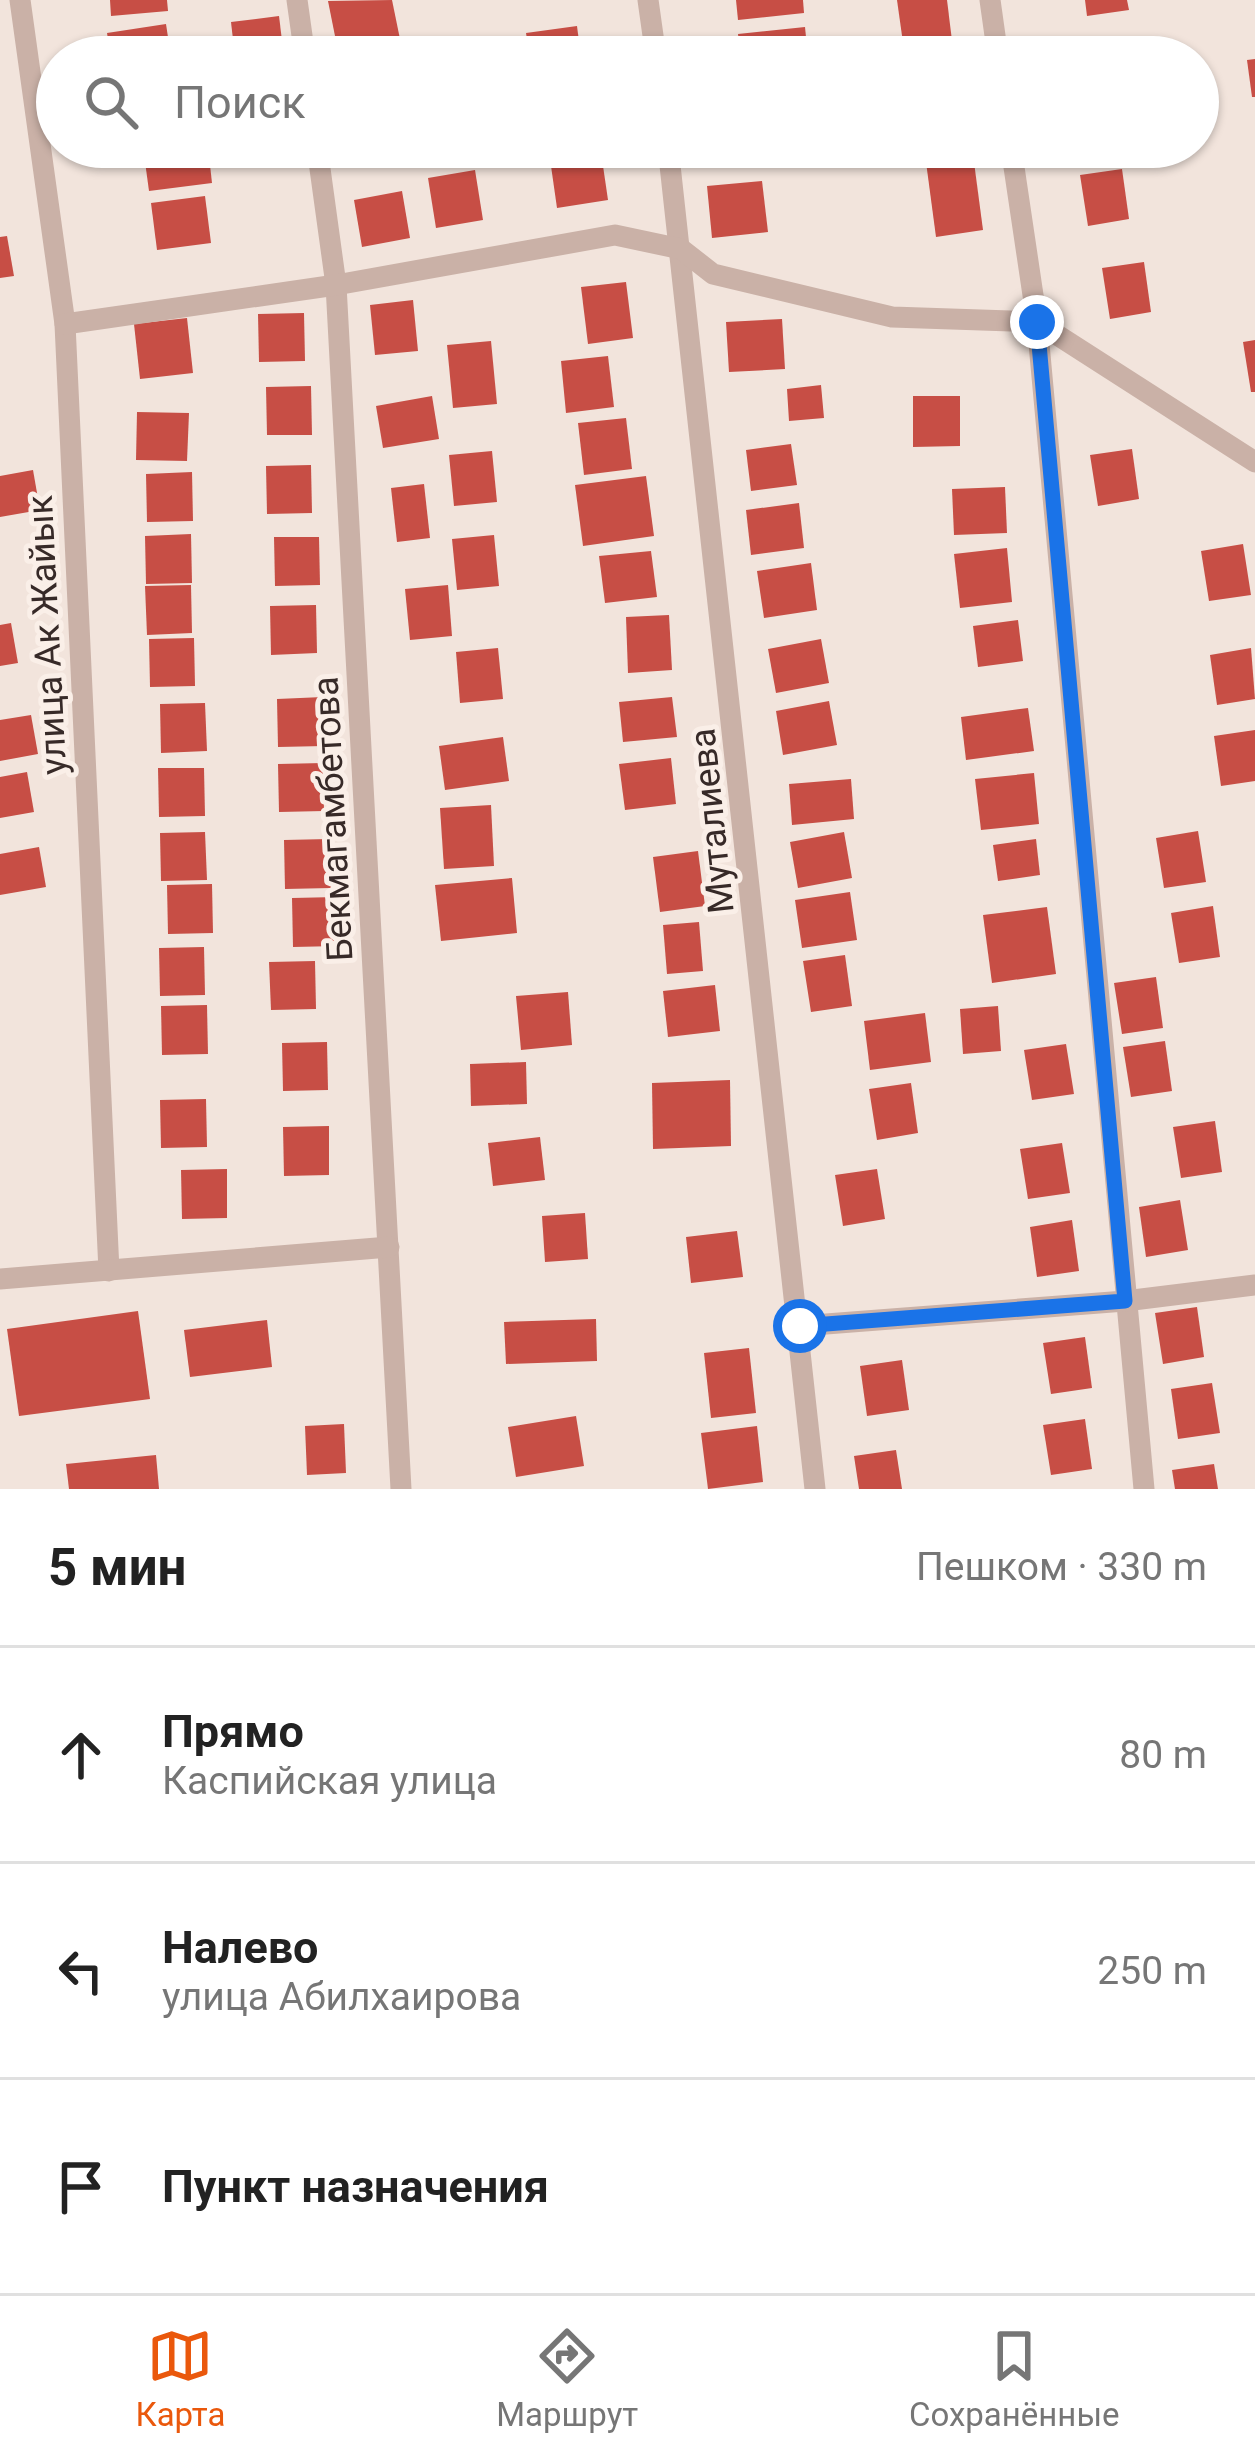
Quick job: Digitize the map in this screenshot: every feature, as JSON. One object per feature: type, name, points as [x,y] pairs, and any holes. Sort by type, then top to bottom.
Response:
[{"type":"street","name":"улица Ак Жайык","points":[[20,0],[36,116]]},
{"type":"street","points":[[297,0],[302,36]]},
{"type":"street","points":[[648,0],[653,36]]},
{"type":"street","points":[[990,0],[995,36]]},
{"type":"street","name":"улица Ак Жайык","points":[[43,168],[65,325],[109,1270]]},
{"type":"street","name":"Бекмагамбетова","points":[[320,168],[336,285],[401,1489]]},
{"type":"street","name":"Муталиева","points":[[671,168],[815,1489]]},
{"type":"street","points":[[1014,168],[1037,322],[1144,1489]]},
{"type":"street","points":[[65,325],[336,285],[615,235],[681,249],[713,274],[892,317],[1037,322],[1255,462]]},
{"type":"street","points":[[0,1279],[389,1246]]},
{"type":"street","points":[[800,1326],[1125,1301],[1255,1285]]},
{"type":"building","points":[[110,0],[167,0],[168,11],[111,16]]},
{"type":"building","points":[[392,0],[399,36],[335,36],[328,1]]},
{"type":"building","points":[[736,0],[803,0],[804,13],[738,20]]},
{"type":"building","points":[[897,0],[947,0],[951,36],[902,36]]},
{"type":"building","points":[[1085,0],[1127,0],[1129,10],[1087,16]]},
{"type":"building","points":[[279,16],[281,36],[233,36],[231,22]]},
{"type":"building","points":[[166,24],[168,36],[108,36]]},
{"type":"building","points":[[577,26],[578,36],[526,36]]},
{"type":"building","points":[[805,27],[806,36],[738,36]]},
{"type":"building","points":[[1255,59],[1255,97],[1252,97],[1247,60]]},
{"type":"building","points":[[146,168],[210,168],[212,183],[149,191]]},
{"type":"building","points":[[551,168],[603,168],[608,200],[557,208]]},
{"type":"building","points":[[927,168],[975,168],[983,230],[936,237]]},
{"type":"building","points":[[1122,169],[1129,219],[1088,226],[1080,175]]},
{"type":"building","points":[[475,170],[483,220],[436,228],[428,178]]},
{"type":"building","points":[[762,181],[768,232],[712,238],[707,186]]},
{"type":"building","points":[[402,191],[410,238],[362,247],[354,200]]},
{"type":"building","points":[[205,196],[211,243],[157,250],[151,203]]},
{"type":"building","points":[[7,236],[14,276],[0,278],[0,237]]},
{"type":"building","points":[[1144,262],[1151,312],[1110,319],[1102,268]]},
{"type":"building","points":[[626,282],[633,338],[588,344],[581,287]]},
{"type":"building","points":[[413,300],[418,351],[375,355],[370,305]]},
{"type":"building","points":[[304,313],[305,361],[259,362],[258,314]]},
{"type":"building","points":[[187,318],[193,373],[140,379],[134,324]]},
{"type":"building","points":[[782,319],[785,369],[729,372],[726,322]]},
{"type":"building","points":[[1255,340],[1255,392],[1251,392],[1243,342]]},
{"type":"building","points":[[491,341],[497,404],[453,408],[447,345]]},
{"type":"building","points":[[608,356],[614,407],[566,413],[561,361]]},
{"type":"building","points":[[821,385],[824,418],[789,421],[787,389]]},
{"type":"building","points":[[311,386],[312,435],[267,435],[266,387]]},
{"type":"building","points":[[432,396],[439,439],[383,448],[376,406]]},
{"type":"building","points":[[913,396],[960,396],[960,446],[913,447]]},
{"type":"building","points":[[137,412],[189,413],[187,461],[136,460]]},
{"type":"building","points":[[626,418],[632,469],[584,475],[578,423]]},
{"type":"building","points":[[791,444],[797,485],[751,491],[746,450]]},
{"type":"building","points":[[1132,449],[1139,499],[1098,506],[1090,455]]},
{"type":"building","points":[[492,451],[497,502],[454,506],[449,455]]},
{"type":"building","points":[[311,465],[312,513],[267,514],[266,466]]},
{"type":"building","points":[[33,470],[40,510],[0,517],[0,476]]},
{"type":"building","points":[[192,472],[193,521],[147,522],[146,474]]},
{"type":"building","points":[[646,476],[654,536],[583,546],[575,485]]},
{"type":"building","points":[[424,484],[430,538],[397,542],[391,488]]},
{"type":"building","points":[[1005,487],[1007,533],[954,535],[952,489]]},
{"type":"building","points":[[799,503],[804,548],[751,555],[746,510]]},
{"type":"building","points":[[191,534],[192,583],[146,584],[145,536]]},
{"type":"building","points":[[494,535],[499,586],[457,590],[452,539]]},
{"type":"building","points":[[274,537],[319,537],[320,585],[275,586]]},
{"type":"building","points":[[1243,544],[1251,595],[1209,601],[1201,551]]},
{"type":"building","points":[[1007,548],[1012,602],[960,608],[954,554]]},
{"type":"building","points":[[651,551],[657,597],[605,603],[599,556]]},
{"type":"building","points":[[811,563],[817,610],[764,618],[757,571]]},
{"type":"building","points":[[191,585],[192,633],[147,635],[145,586]]},
{"type":"building","points":[[448,585],[452,636],[410,640],[405,589]]},
{"type":"building","points":[[316,605],[317,653],[271,655],[270,606]]},
{"type":"building","points":[[669,615],[672,670],[628,673],[626,617]]},
{"type":"building","points":[[1018,620],[1023,661],[978,667],[973,626]]},
{"type":"building","points":[[11,623],[18,663],[0,666],[0,625]]},
{"type":"building","points":[[194,638],[195,686],[150,687],[149,639]]},
{"type":"building","points":[[821,639],[829,683],[776,693],[768,649]]},
{"type":"building","points":[[498,648],[503,699],[460,703],[456,652]]},
{"type":"building","points":[[1251,648],[1255,699],[1217,705],[1210,655]]},
{"type":"building","points":[[323,697],[324,746],[278,747],[277,699]]},
{"type":"building","points":[[672,697],[677,737],[623,742],[619,702]]},
{"type":"building","points":[[829,701],[837,745],[783,755],[776,711]]},
{"type":"building","points":[[205,703],[207,751],[161,753],[160,704]]},
{"type":"building","points":[[1028,708],[1034,751],[966,760],[961,717]]},
{"type":"building","points":[[31,715],[38,754],[0,761],[0,720]]},
{"type":"building","points":[[1255,730],[1255,781],[1221,786],[1214,736]]},
{"type":"building","points":[[503,737],[509,781],[445,790],[439,746]]},
{"type":"building","points":[[671,758],[676,804],[625,810],[619,764]]},
{"type":"building","points":[[323,763],[324,811],[279,812],[278,764]]},
{"type":"building","points":[[158,768],[204,768],[205,816],[159,817]]},
{"type":"building","points":[[27,772],[34,812],[0,818],[0,777]]},
{"type":"building","points":[[1034,773],[1039,824],[981,830],[975,779]]},
{"type":"building","points":[[851,779],[854,819],[792,825],[789,784]]},
{"type":"building","points":[[491,805],[494,866],[444,869],[440,808]]},
{"type":"building","points":[[1198,831],[1206,882],[1164,888],[1156,838]]},
{"type":"building","points":[[205,832],[207,880],[161,881],[160,833]]},
{"type":"building","points":[[844,832],[852,878],[798,888],[790,842]]},
{"type":"building","points":[[329,839],[331,888],[285,889],[284,840]]},
{"type":"building","points":[[1036,839],[1040,875],[998,881],[993,845]]},
{"type":"building","points":[[39,847],[46,887],[0,895],[0,854]]},
{"type":"building","points":[[698,851],[705,906],[660,912],[653,857]]},
{"type":"building","points":[[512,878],[517,933],[441,941],[435,885]]},
{"type":"building","points":[[212,884],[213,933],[168,934],[167,885]]},
{"type":"building","points":[[850,892],[857,940],[802,948],[795,900]]},
{"type":"building","points":[[337,897],[338,946],[293,947],[292,898]]},
{"type":"building","points":[[1213,906],[1220,957],[1179,963],[1171,913]]},
{"type":"building","points":[[1047,907],[1056,974],[992,983],[983,915]]},
{"type":"building","points":[[699,922],[703,971],[667,974],[663,925]]},
{"type":"building","points":[[204,947],[205,995],[160,996],[159,948]]},
{"type":"building","points":[[845,955],[852,1006],[811,1012],[803,961]]},
{"type":"building","points":[[315,961],[316,1009],[271,1010],[269,962]]},
{"type":"building","points":[[1156,977],[1163,1028],[1122,1034],[1114,983]]},
{"type":"building","points":[[715,985],[720,1031],[668,1037],[663,991]]},
{"type":"building","points":[[568,992],[572,1045],[521,1050],[516,996]]},
{"type":"building","points":[[207,1005],[208,1054],[162,1055],[161,1006]]},
{"type":"building","points":[[998,1006],[1001,1051],[963,1054],[960,1009]]},
{"type":"building","points":[[925,1013],[931,1062],[870,1070],[864,1021]]},
{"type":"building","points":[[1165,1041],[1172,1091],[1131,1097],[1123,1047]]},
{"type":"building","points":[[327,1042],[328,1090],[283,1091],[282,1043]]},
{"type":"building","points":[[1066,1044],[1074,1094],[1032,1100],[1024,1050]]},
{"type":"building","points":[[526,1062],[527,1104],[471,1106],[470,1064]]},
{"type":"building","points":[[730,1080],[731,1146],[653,1149],[652,1083]]},
{"type":"building","points":[[911,1083],[918,1133],[877,1140],[869,1089]]},
{"type":"building","points":[[206,1099],[207,1147],[161,1148],[160,1100]]},
{"type":"building","points":[[1215,1121],[1222,1172],[1181,1178],[1173,1127]]},
{"type":"building","points":[[329,1126],[329,1175],[284,1176],[283,1127]]},
{"type":"building","points":[[540,1137],[545,1180],[493,1186],[488,1143]]},
{"type":"building","points":[[1062,1143],[1070,1193],[1028,1199],[1020,1149]]},
{"type":"building","points":[[227,1169],[227,1218],[182,1219],[181,1170]]},
{"type":"building","points":[[877,1169],[885,1219],[843,1226],[835,1175]]},
{"type":"building","points":[[1180,1200],[1188,1250],[1146,1257],[1139,1207]]},
{"type":"building","points":[[585,1213],[588,1259],[545,1262],[542,1216]]},
{"type":"building","points":[[1072,1220],[1079,1271],[1037,1277],[1030,1227]]},
{"type":"building","points":[[737,1231],[743,1277],[691,1283],[686,1237]]},
{"type":"building","points":[[1197,1307],[1204,1357],[1163,1364],[1155,1313]]},
{"type":"building","points":[[138,1311],[150,1399],[19,1416],[7,1329]]},
{"type":"building","points":[[596,1319],[597,1361],[506,1364],[504,1322]]},
{"type":"building","points":[[267,1320],[272,1367],[190,1377],[184,1330]]},
{"type":"building","points":[[1085,1337],[1092,1388],[1051,1394],[1043,1343]]},
{"type":"building","points":[[749,1348],[756,1413],[711,1418],[704,1353]]},
{"type":"building","points":[[902,1360],[909,1410],[867,1416],[860,1366]]},
{"type":"building","points":[[1212,1383],[1220,1433],[1178,1439],[1171,1389]]},
{"type":"building","points":[[576,1416],[584,1466],[516,1477],[508,1427]]},
{"type":"building","points":[[1085,1419],[1092,1469],[1051,1475],[1043,1425]]},
{"type":"building","points":[[344,1424],[346,1473],[307,1475],[305,1426]]},
{"type":"building","points":[[757,1426],[763,1482],[708,1489],[701,1433]]},
{"type":"building","points":[[896,1450],[902,1489],[859,1489],[854,1456]]},
{"type":"building","points":[[156,1455],[159,1489],[69,1489],[66,1464]]},
{"type":"building","points":[[1214,1464],[1218,1489],[1175,1489],[1172,1470]]},
{"type":"route","points":[[800,1326],[1125,1301],[1037,322]]}]
